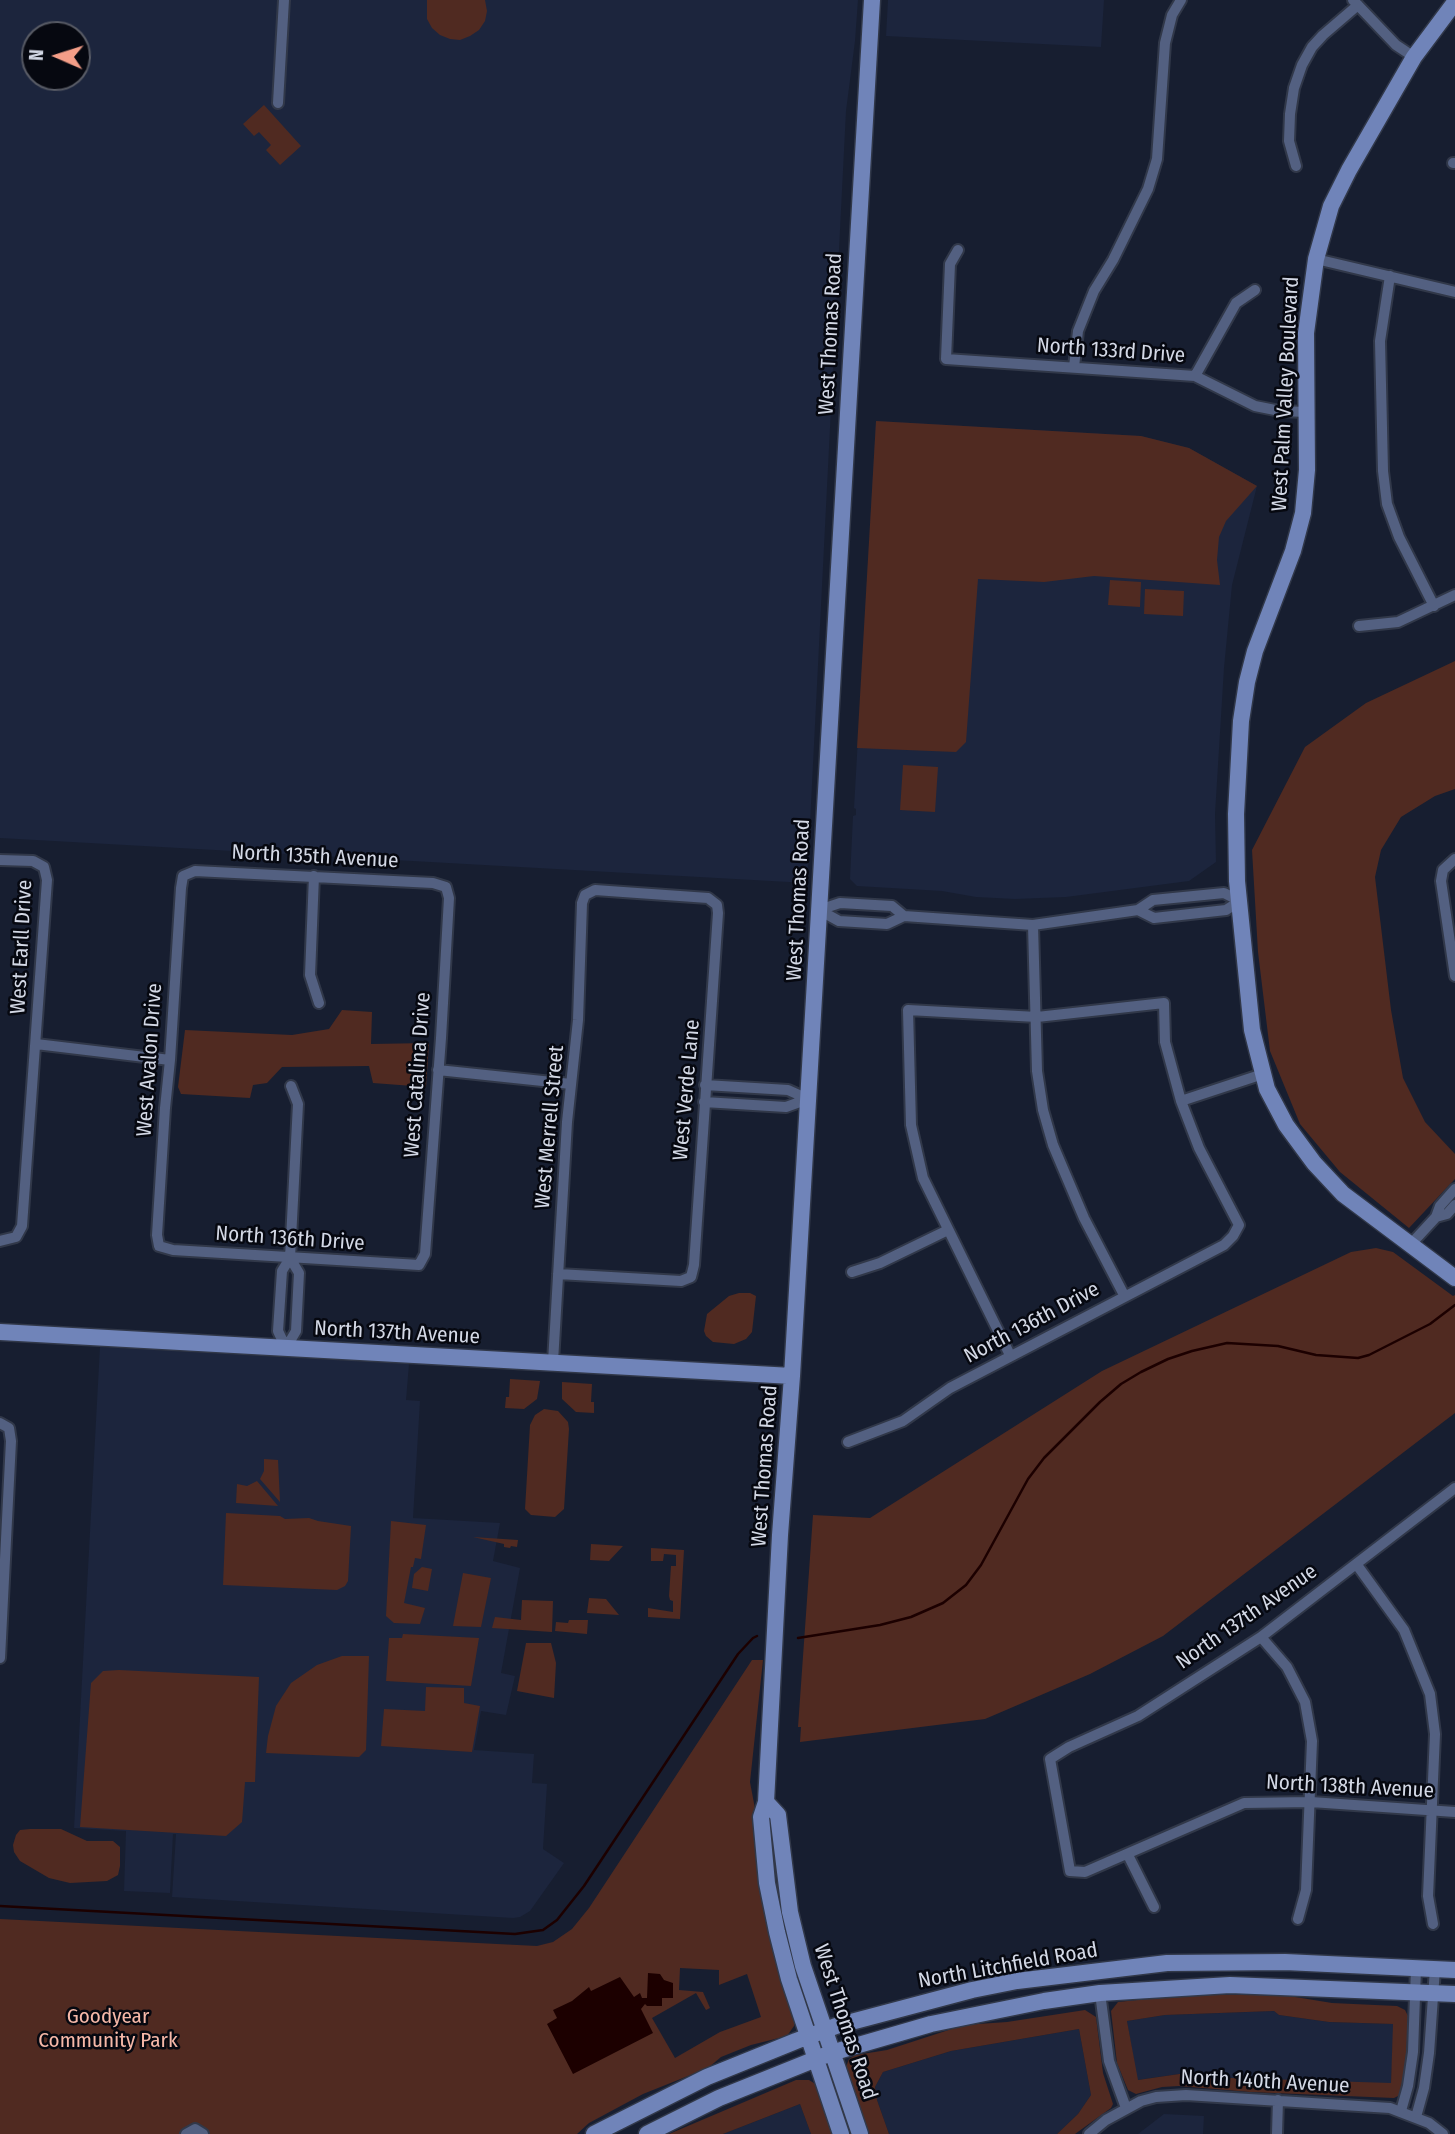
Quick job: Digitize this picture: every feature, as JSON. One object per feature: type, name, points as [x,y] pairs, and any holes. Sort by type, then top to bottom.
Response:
[{"type":"main road","name":"West Thomas Road","points":[[841,2134],[816,2034],[789,1979],[767,1883],[761,1826],[766,1802],[780,1535],[792,1376],[872,0]]},
{"type":"main road","name":"West Palm Valley Boulevard","points":[[1455,2],[1414,57],[1331,206],[1315,259],[1306,332],[1307,470],[1303,513],[1293,551],[1255,651],[1241,721],[1236,814],[1237,881],[1252,1030],[1267,1089],[1286,1125],[1314,1163],[1343,1194],[1412,1243],[1455,1278]]},
{"type":"main road","name":"North 137th Avenue","points":[[0,1332],[792,1376]]},
{"type":"main road","name":"North Litchfield Road","points":[[594,2134],[717,2073],[816,2034],[972,1990],[1017,1981],[1137,1966],[1258,1961],[1455,1970]]},
{"type":"main road","name":"North Litchfield Road","points":[[647,2134],[726,2095],[823,2056],[961,2017],[1100,1993],[1230,1985],[1455,1994]]},
{"type":"main road","name":"West Thomas Road","points":[[823,2056],[860,2134]]},
{"type":"street","points":[[278,103],[284,0]]},
{"type":"street","points":[[1074,367],[1078,331],[1094,290],[1113,260],[1148,189],[1157,159],[1165,43],[1172,15],[1181,0]]},
{"type":"street","points":[[1296,166],[1289,141],[1290,114],[1301,65],[1312,47],[1355,3],[1396,45],[1414,57]]},
{"type":"street","name":"North 133rd Drive","points":[[958,250],[950,264],[946,359],[1195,376],[1255,406],[1280,411],[1307,412]]},
{"type":"street","points":[[1315,259],[1455,292]]},
{"type":"street","points":[[1390,276],[1380,341],[1383,471],[1387,505],[1399,537],[1434,606]]},
{"type":"street","points":[[1195,376],[1236,303],[1255,290]]},
{"type":"street","points":[[1359,626],[1398,622],[1455,596]]},
{"type":"street","points":[[1455,859],[1443,870],[1441,881],[1455,976]]},
{"type":"street","name":"West Earll Drive","points":[[0,860],[33,861],[44,867],[47,880],[22,1226],[16,1237],[0,1241]]},
{"type":"street","name":"North 135th Avenue","points":[[183,876],[195,871],[433,883],[446,887]]},
{"type":"street","name":"West Avalon Drive","points":[[159,1246],[159,1197],[183,876]]},
{"type":"street","points":[[314,876],[310,975],[319,1003]]},
{"type":"street","name":"West Catalina Drive","points":[[419,1265],[425,1254],[449,898],[446,887]]},
{"type":"street","name":"West Merrell Street","points":[[553,1362],[567,1122],[578,1020],[582,904],[585,895],[596,890],[703,896],[717,905]]},
{"type":"street","points":[[819,910],[839,921],[887,924],[904,916],[1033,925],[1138,910],[1153,900],[1224,893],[1240,901]]},
{"type":"street","points":[[1138,910],[1154,918],[1226,910],[1240,901]]},
{"type":"street","points":[[819,910],[840,903],[892,906],[904,916]]},
{"type":"street","name":"West Verde Lane","points":[[558,1274],[681,1281],[691,1278],[705,1085],[712,1036],[717,905]]},
{"type":"street","points":[[1033,925],[1037,1071],[1053,1145],[1084,1218],[1124,1295]]},
{"type":"street","points":[[1010,1355],[923,1178],[911,1125],[908,1010],[1037,1017],[1164,1003],[1165,1042],[1181,1101],[1263,1074]]},
{"type":"street","points":[[36,1044],[170,1060]]},
{"type":"street","points":[[438,1070],[571,1084]]},
{"type":"street","points":[[705,1085],[788,1090],[808,1099]]},
{"type":"street","points":[[286,1348],[278,1331],[282,1271],[290,1258],[299,1104],[291,1086]]},
{"type":"street","points":[[704,1102],[786,1107],[808,1099]]},
{"type":"street","name":"North 136th Drive","points":[[848,1442],[903,1421],[950,1388],[1224,1245],[1233,1237],[1239,1226],[1199,1148],[1181,1101]]},
{"type":"street","points":[[1412,1243],[1436,1217],[1440,1206],[1455,1189]]},
{"type":"street","points":[[1436,1217],[1447,1214],[1455,1205]]},
{"type":"street","points":[[852,1272],[880,1263],[947,1230]]},
{"type":"street","name":"North 136th Drive","points":[[159,1246],[173,1250],[419,1265]]},
{"type":"street","points":[[286,1348],[296,1331],[299,1273],[290,1258]]},
{"type":"street","points":[[0,1658],[11,1441],[5,1426]]},
{"type":"street","name":"North 137th Avenue","points":[[1070,1871],[1049,1759],[1069,1747],[1138,1716],[1261,1637],[1455,1488]]},
{"type":"street","points":[[1357,1565],[1404,1630],[1430,1694],[1435,1734],[1428,1896],[1433,1924]]},
{"type":"street","points":[[1261,1637],[1287,1667],[1305,1702],[1312,1741],[1306,1890],[1298,1919]]},
{"type":"street","name":"North 138th Avenue","points":[[1070,1871],[1085,1872],[1244,1803],[1311,1802],[1455,1812]]},
{"type":"street","points":[[1128,1855],[1154,1907]]},
{"type":"street","points":[[1401,2111],[1413,2052],[1416,1968]]},
{"type":"street","points":[[1416,2117],[1428,2065],[1435,1969]]},
{"type":"street","points":[[1100,1993],[1109,2061],[1126,2108]]},
{"type":"street","name":"North 140th Avenue","points":[[1088,2134],[1126,2108],[1156,2097],[1172,2095],[1390,2108],[1416,2117],[1443,2134]]},
{"type":"street","points":[[1277,2134],[1278,2100]]},
{"type":"street","points":[[186,2134],[195,2129],[203,2134]]},
{"type":"shaded area","points":[[0,0],[858,0],[846,111],[807,883],[0,838]]},
{"type":"shaded area","points":[[888,0],[1104,0],[1101,47],[886,36]]},
{"type":"shaded area","points":[[876,421],[1141,436],[1189,448],[1257,486],[1232,585],[1215,814],[1216,862],[1189,881],[1066,897],[976,897],[942,891],[857,886],[850,879],[853,816],[856,815],[854,808]]},
{"type":"shaded area","points":[[100,1347],[409,1364],[406,1400],[420,1401],[413,1518],[500,1523],[493,1561],[520,1568],[501,1673],[515,1676],[506,1715],[481,1711],[474,1750],[534,1754],[532,1783],[547,1784],[543,1849],[564,1863],[530,1911],[513,1918],[172,1897],[176,1834],[173,1834],[170,1893],[124,1891],[126,1831],[74,1828]]},
{"type":"shaded area","points":[[648,1973],[660,1974],[664,1980],[673,1983],[673,1998],[662,1998],[662,2006],[645,2004],[641,2009],[653,2033],[573,2074],[547,2024],[557,2018],[553,2010],[572,2001],[589,1987],[591,1991],[620,1977],[634,1997],[640,1993],[642,1998],[647,1998]]},
{"type":"shaded area","points":[[1274,2011],[1279,2015],[1329,2022],[1394,2024],[1391,2084],[1232,2078],[1186,2073],[1137,2080],[1127,2021],[1165,2015]]},
{"type":"shaded area","points":[[1079,2029],[1091,2095],[1078,2114],[1057,2134],[889,2134],[875,2087],[883,2072],[951,2051]]},
{"type":"shaded area","points":[[800,2104],[811,2134],[723,2134]]},
{"type":"shaded area","points":[[1164,2114],[1204,2116],[1203,2134],[1138,2134]]},
{"type":"green space","points":[[427,0],[485,0],[485,21],[479,30],[470,36],[460,40],[450,39],[432,28],[427,19]]},
{"type":"green space","points":[[264,105],[301,146],[280,165],[266,150],[271,145],[259,132],[254,136],[243,124]]},
{"type":"green space","points":[[876,421],[1141,436],[1189,448],[1257,486],[1226,521],[1219,537],[1217,560],[1220,585],[1094,576],[1044,582],[978,579],[966,742],[956,752],[857,748]]},
{"type":"green space","points":[[1110,580],[1141,582],[1140,607],[1108,605]]},
{"type":"green space","points":[[1145,589],[1184,591],[1183,616],[1144,614]]},
{"type":"green space","points":[[1455,661],[1455,789],[1435,796],[1401,817],[1381,850],[1375,877],[1391,1010],[1403,1078],[1425,1122],[1455,1154],[1455,1179],[1409,1228],[1340,1172],[1300,1124],[1270,1051],[1258,952],[1252,850],[1305,747],[1366,703]]},
{"type":"green space","points":[[903,765],[938,767],[935,812],[900,810]]},
{"type":"green space","points":[[342,1010],[372,1012],[371,1044],[429,1043],[426,1087],[373,1083],[369,1066],[282,1067],[267,1083],[253,1085],[250,1098],[181,1094],[178,1087],[185,1030],[292,1035],[329,1029]]},
{"type":"green space","points":[[1376,1248],[1393,1252],[1455,1295],[1455,1413],[1163,1636],[1090,1674],[985,1719],[800,1742],[801,1727],[798,1727],[813,1515],[870,1518],[1102,1371],[1351,1252]]},
{"type":"green space","points":[[739,1293],[756,1296],[752,1332],[746,1339],[734,1344],[713,1342],[704,1331],[707,1314],[729,1296]]},
{"type":"green space","points":[[510,1379],[540,1381],[537,1399],[524,1409],[505,1408]]},
{"type":"green space","points":[[562,1382],[592,1384],[591,1402],[594,1402],[594,1413],[576,1412],[562,1399]]},
{"type":"green space","points":[[544,1409],[558,1411],[568,1422],[569,1429],[564,1509],[555,1517],[531,1515],[525,1509],[530,1425],[535,1415]]},
{"type":"green space","points":[[264,1459],[278,1460],[280,1502],[260,1479],[264,1471]]},
{"type":"green space","points":[[257,1481],[278,1506],[236,1503],[237,1484],[247,1486]]},
{"type":"green space","points":[[226,1513],[280,1516],[285,1519],[309,1518],[351,1526],[348,1581],[337,1590],[223,1585]]},
{"type":"green space","points":[[391,1521],[426,1525],[421,1559],[415,1558],[411,1567],[404,1603],[425,1608],[420,1624],[394,1623],[386,1616]]},
{"type":"green space","points":[[473,1537],[518,1540],[517,1547],[504,1547],[504,1544]]},
{"type":"green space","points":[[591,1544],[623,1546],[609,1561],[590,1560]]},
{"type":"green space","points":[[651,1548],[684,1550],[680,1619],[648,1617],[648,1608],[673,1612],[673,1601],[669,1596],[671,1566],[676,1566],[676,1555],[664,1554],[663,1561],[651,1561]]},
{"type":"green space","points":[[422,1567],[432,1569],[428,1591],[412,1588],[414,1574]]},
{"type":"green space","points":[[463,1573],[491,1578],[481,1627],[453,1626]]},
{"type":"green space","points":[[589,1598],[606,1599],[619,1615],[587,1613]]},
{"type":"green space","points":[[522,1600],[553,1601],[552,1632],[492,1628],[495,1617],[521,1620]]},
{"type":"green space","points":[[569,1620],[588,1620],[587,1634],[555,1631],[556,1622],[568,1623]]},
{"type":"green space","points":[[403,1634],[479,1638],[471,1686],[386,1681],[389,1638],[402,1638]]},
{"type":"green space","points":[[526,1643],[551,1643],[556,1663],[554,1698],[517,1691]]},
{"type":"green space","points":[[342,1656],[369,1656],[366,1750],[359,1757],[266,1753],[276,1706],[291,1683],[317,1665]]},
{"type":"green space","name":"Goodyear Community Park","points":[[752,1660],[763,1660],[750,1782],[794,2017],[794,2026],[787,2036],[751,2045],[721,2057],[708,2068],[643,2094],[589,2123],[577,2134],[0,2134],[0,1919],[537,1946],[553,1942],[572,1929],[589,1908]],"holes":[[[680,1968],[719,1970],[719,1985],[747,1974],[761,2017],[720,2032],[675,2058],[652,2018],[696,1993],[706,2010],[710,2008],[703,1992],[679,1990]]]},
{"type":"green space","points":[[103,1671],[259,1677],[255,1782],[245,1782],[242,1822],[226,1836],[80,1827],[91,1683]]},
{"type":"green space","points":[[426,1687],[464,1688],[464,1703],[480,1706],[472,1752],[381,1746],[384,1709],[425,1711]]},
{"type":"green space","points":[[61,1829],[87,1841],[113,1841],[120,1847],[118,1875],[107,1881],[70,1883],[49,1878],[20,1861],[14,1852],[16,1835],[20,1830]]},
{"type":"green space","points":[[1277,1994],[1332,2003],[1397,2006],[1405,2010],[1408,2016],[1403,2090],[1394,2098],[1179,2086],[1162,2087],[1136,2094],[1128,2090],[1117,2063],[1111,2011],[1118,2002],[1186,1995]],"holes":[[[1274,2011],[1279,2015],[1329,2022],[1393,2024],[1391,2083],[1232,2078],[1186,2073],[1138,2080],[1127,2021],[1165,2015]]]},
{"type":"green space","points":[[1085,2010],[1096,2017],[1103,2073],[1113,2104],[1075,2134],[1057,2134],[1078,2114],[1091,2095],[1079,2029],[951,2051],[883,2072],[875,2087],[889,2134],[867,2134],[846,2075],[849,2059],[856,2055],[887,2050],[964,2025],[1007,2022]]},
{"type":"green space","points":[[796,2080],[809,2080],[817,2085],[834,2134],[811,2134],[800,2104],[723,2134],[669,2134]]},
{"type":"waterway","points":[[798,1638],[880,1625],[911,1617],[943,1603],[966,1585],[981,1565],[1028,1479],[1044,1458],[1100,1402],[1121,1384],[1141,1372],[1168,1359],[1227,1343],[1278,1346],[1316,1355],[1358,1358],[1430,1324],[1455,1305]]},
{"type":"waterway","points":[[0,1906],[515,1934],[543,1930],[557,1920],[584,1886],[738,1654],[757,1636]]}]
